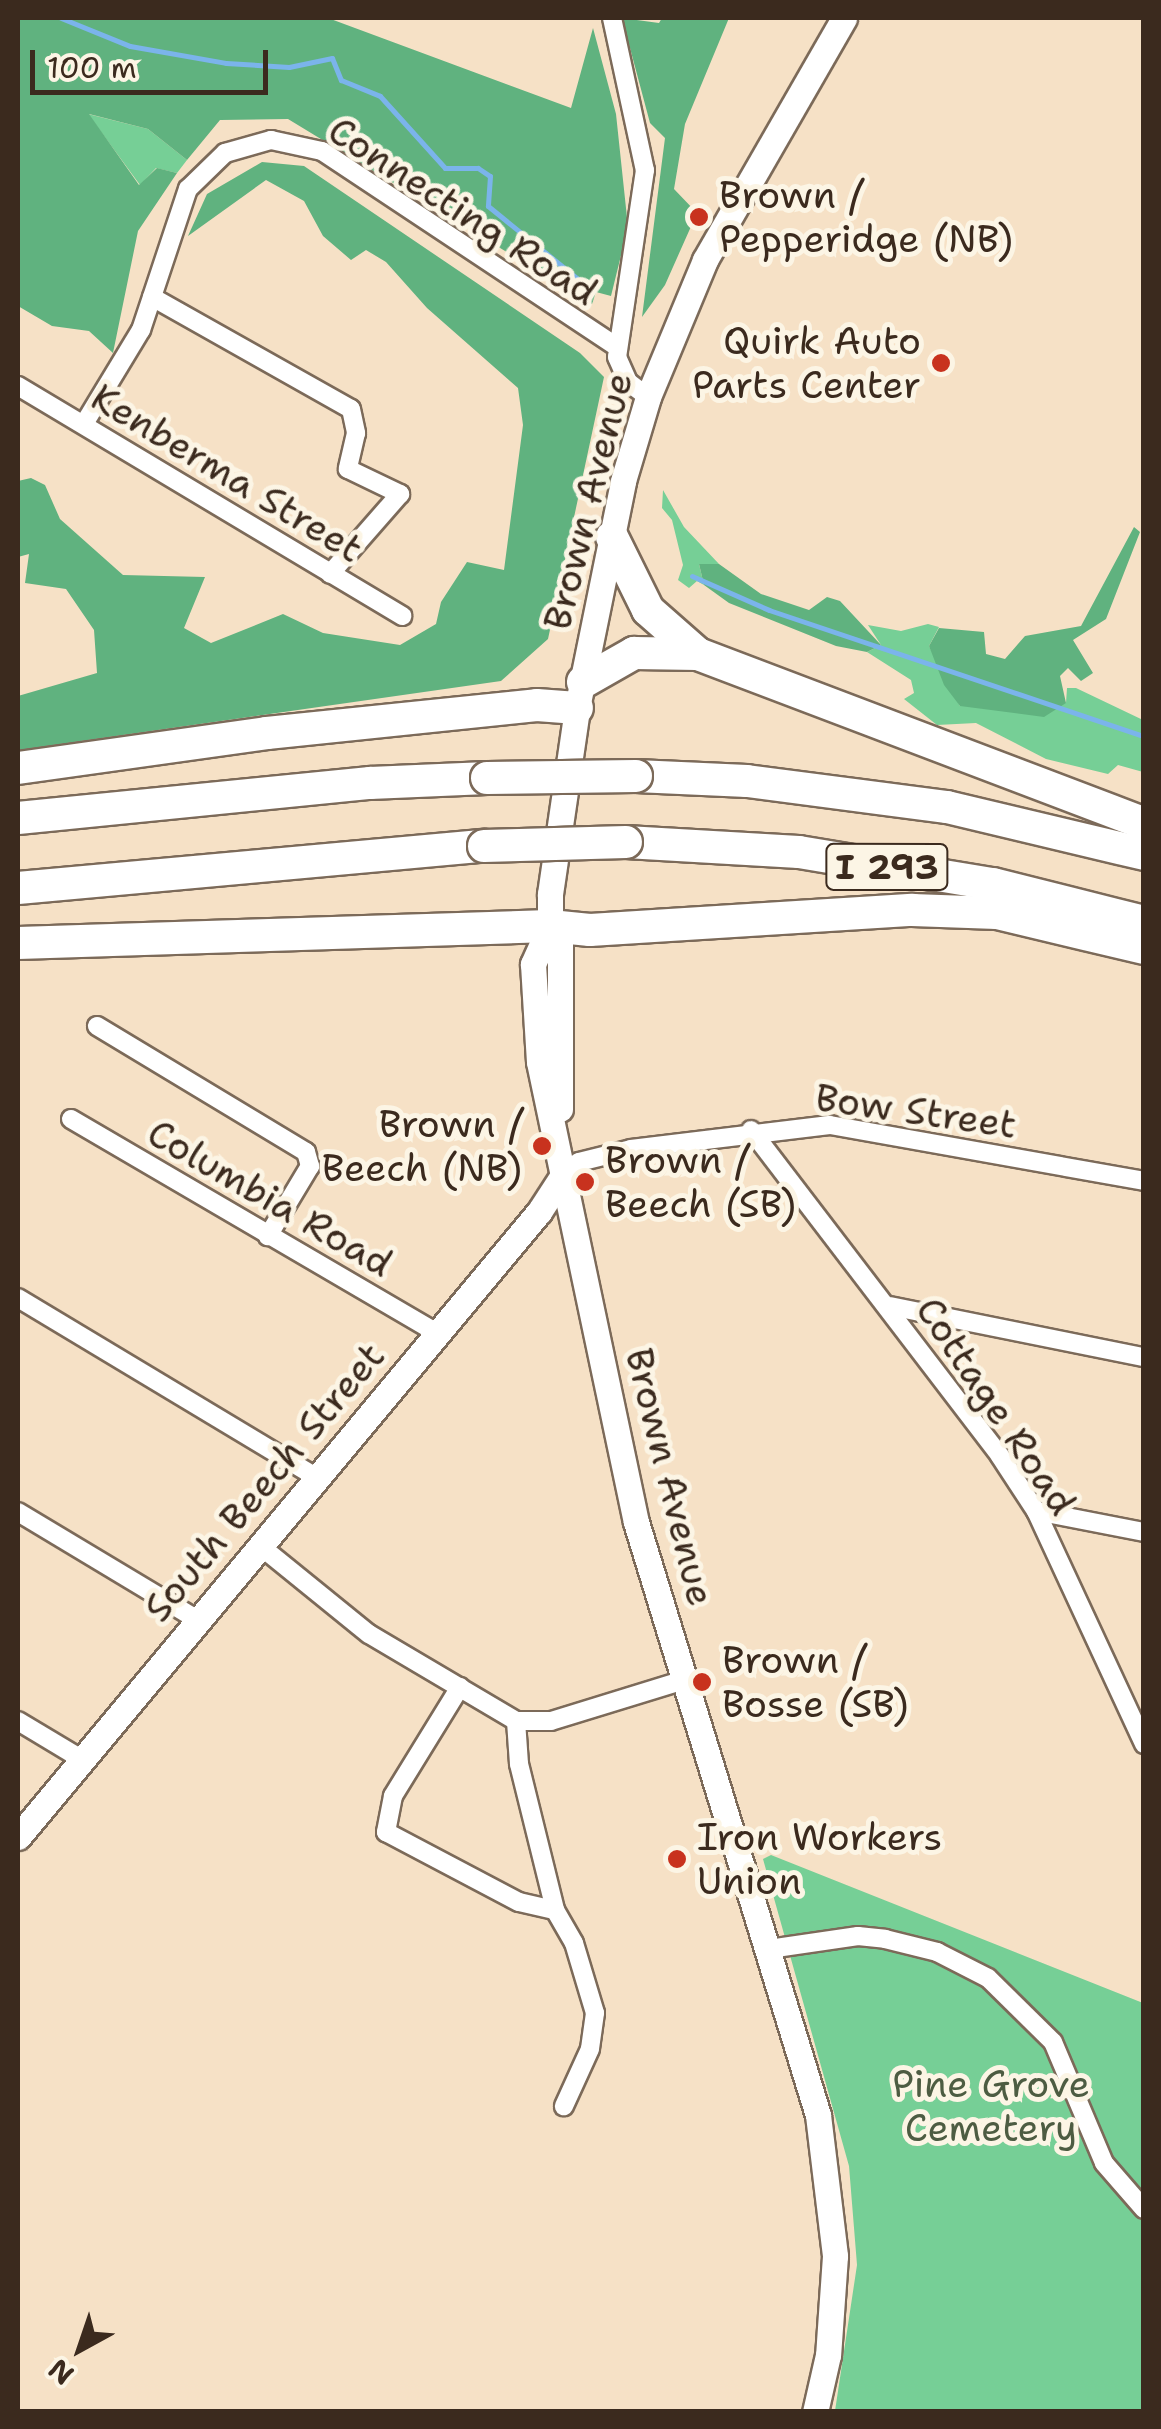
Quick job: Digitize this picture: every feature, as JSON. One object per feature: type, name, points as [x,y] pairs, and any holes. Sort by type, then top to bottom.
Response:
[{"type":"highway","points":[[612,537],[648,610],[698,654]]},
{"type":"highway","points":[[18,768],[267,733],[538,705],[580,695],[634,653],[698,654],[1144,823]]},
{"type":"highway","name":"I 293","points":[[18,818],[370,783],[636,776],[748,781],[947,807],[1144,854]]},
{"type":"highway","name":"I 293","points":[[18,888],[484,846],[626,842],[800,852],[993,884],[1144,922]]},
{"type":"highway","points":[[18,942],[550,926],[590,930],[956,911],[998,913],[1144,948]]},
{"type":"main road","name":"Brown Avenue","points":[[815,2412],[834,2300],[829,2183],[818,2115],[636,1522],[536,1030],[533,964],[550,926],[580,695],[612,537],[648,397],[705,260],[844,18]]},
{"type":"main road","name":"South Beech Street","points":[[18,1837],[565,1172]]},
{"type":"street","points":[[612,18],[643,152],[645,188],[616,346],[628,382],[648,397]]},
{"type":"street","name":"Connecting Road","points":[[84,424],[124,363],[152,298],[180,205],[199,174],[239,147],[288,140],[342,163],[616,346]]},
{"type":"street","points":[[152,298],[351,409],[356,433],[348,469],[400,494],[330,574]]},
{"type":"street","name":"Kenberma Street","points":[[18,386],[402,616]]},
{"type":"street","points":[[97,1026],[306,1152],[310,1166],[268,1236]]},
{"type":"street","name":"Columbia Road","points":[[71,1119],[436,1332]]},
{"type":"street","name":"Bow Street","points":[[565,1172],[592,1157],[751,1130],[830,1125],[1144,1180]]},
{"type":"street","name":"Cottage Road","points":[[751,1130],[890,1306],[1036,1511],[1137,1708],[1144,1744]]},
{"type":"street","points":[[18,1298],[316,1477]]},
{"type":"street","points":[[890,1306],[1144,1357]]},
{"type":"street","points":[[1036,1511],[1144,1532]]},
{"type":"street","points":[[18,1512],[198,1620]]},
{"type":"street","points":[[259,1545],[368,1634],[516,1720],[568,1717],[684,1680]]},
{"type":"street","points":[[460,1687],[393,1796],[386,1832],[502,1894],[555,1910]]},
{"type":"street","points":[[516,1720],[519,1764],[555,1910],[574,1943],[595,2013],[590,2049],[564,2106]]},
{"type":"street","points":[[18,1721],[83,1760]]},
{"type":"street","points":[[769,1949],[858,1936],[885,1938],[937,1952],[1003,1989],[1053,2042],[1104,2163],[1144,2209]]},
{"type":"green space","points":[[18,18],[328,18],[571,108],[593,28],[616,114],[628,227],[611,296],[596,292],[592,304],[288,119],[220,120],[187,160],[148,129],[89,114],[139,185],[157,168],[177,173],[138,231],[113,353],[89,331],[52,326],[18,306]]},
{"type":"green space","points":[[622,18],[659,23],[662,18],[729,18],[685,124],[674,189],[697,213],[665,285],[642,317],[665,138],[650,123]]},
{"type":"green space","points":[[88,114],[148,129],[187,160],[177,173],[156,168],[140,185]]},
{"type":"green space","points":[[262,162],[304,166],[580,353],[604,377],[548,639],[501,681],[18,750],[18,696],[97,673],[94,630],[66,589],[25,583],[29,554],[18,557],[18,481],[31,478],[45,485],[60,519],[123,575],[205,577],[184,628],[211,643],[283,614],[323,633],[400,645],[436,624],[441,602],[467,562],[504,570],[523,425],[518,388],[427,308],[386,262],[366,250],[351,260],[323,236],[304,201],[266,180],[188,236],[207,194]]},
{"type":"green space","points":[[663,490],[684,527],[719,564],[699,564],[704,585],[697,581],[689,588],[678,580],[683,565],[672,520],[662,508]]},
{"type":"green space","points":[[1134,527],[1140,532],[1106,619],[1073,640],[1093,673],[1081,681],[1068,668],[1060,676],[1066,703],[1044,717],[960,706],[944,685],[929,646],[939,628],[984,632],[986,654],[1005,659],[1025,636],[1081,626]]},
{"type":"green space","points":[[699,564],[719,564],[761,594],[809,610],[827,597],[840,601],[881,645],[867,652],[836,646],[729,603],[704,585]]},
{"type":"green space","points":[[928,624],[939,627],[929,646],[960,706],[1066,703],[1067,688],[1076,688],[1143,720],[1143,772],[1118,765],[1108,774],[1046,759],[976,723],[937,725],[904,699],[914,693],[911,680],[867,652],[881,645],[868,625],[901,631]]},
{"type":"green space","name":"Pine Grove Cemetery","points":[[771,1855],[1143,2003],[1143,2411],[835,2411],[857,2265],[849,2166],[763,1859]]},
{"type":"waterway","points":[[61,18],[130,46],[226,63],[289,67],[332,58],[341,80],[380,96],[445,168],[478,168],[490,176],[488,206],[589,288]]},
{"type":"waterway","points":[[692,576],[769,610],[1144,736]]},
{"type":"place","name":"Brown / Pepperidge (NB)","points":[[699,217]]},
{"type":"place","name":"Quirk Auto Parts Center","points":[[941,363]]},
{"type":"place","name":"Brown / Beech (NB)","points":[[542,1146]]},
{"type":"place","name":"Brown / Beech (SB)","points":[[585,1182]]},
{"type":"place","name":"Brown / Bosse (SB)","points":[[702,1682]]},
{"type":"place","name":"Iron Workers Union","points":[[677,1859]]}]
